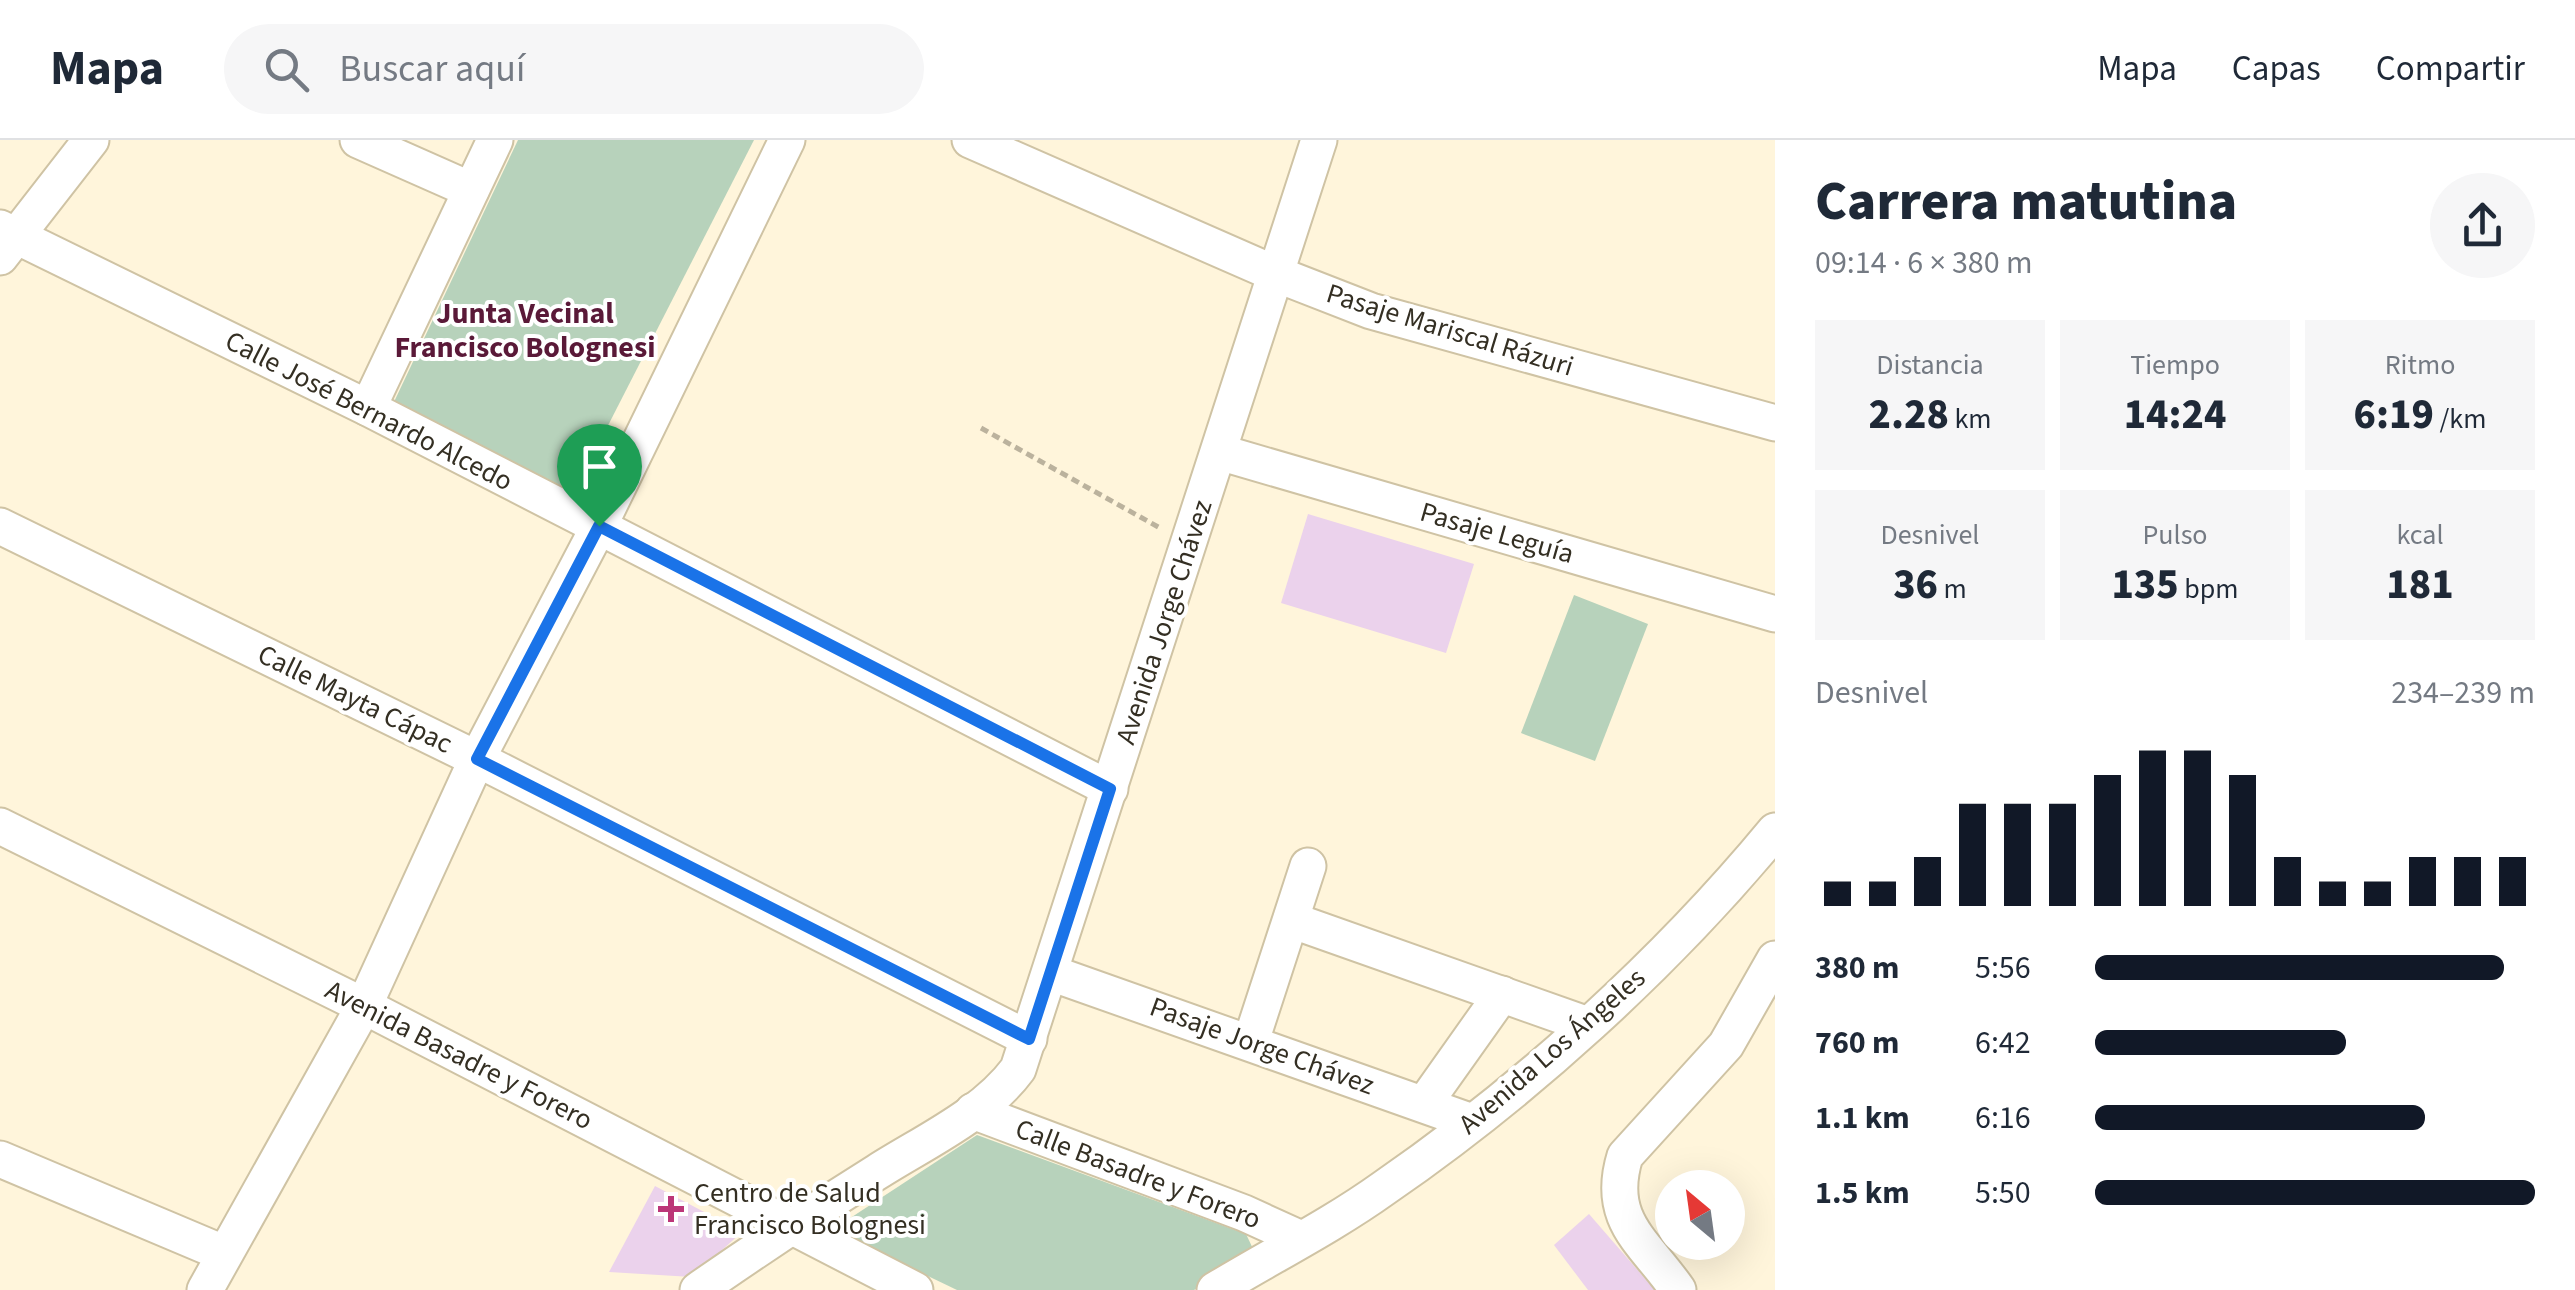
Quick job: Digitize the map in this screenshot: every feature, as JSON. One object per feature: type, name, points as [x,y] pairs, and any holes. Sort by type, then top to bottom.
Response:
[{"type":"street","points":[[5,240],[91,140]]},
{"type":"street","points":[[358,140],[471,190]]},
{"type":"street","points":[[368,408],[495,140]]},
{"type":"street","points":[[204,1290],[364,1006],[477,759],[599,526],[787,140]]},
{"type":"street","name":"Pasaje Mariscal Rázuri","points":[[970,140],[1370,312],[1775,423]]},
{"type":"street","name":"Avenida Jorge Chávez","points":[[698,1290],[973,1111],[1007,1083],[1018,1068],[1320,140]]},
{"type":"street","name":"Calle José Bernardo Alcedo","points":[[5,240],[368,408],[1110,789]]},
{"type":"street","name":"Pasaje Leguía","points":[[1219,452],[1775,614]]},
{"type":"street","name":"Calle Mayta Cápac","points":[[0,526],[477,759],[1029,1039]]},
{"type":"street","name":"Avenida Basadre y Forero","points":[[0,826],[364,1006],[915,1290]]},
{"type":"street","name":"Avenida Los Ángeles","points":[[1215,1290],[1384,1188],[1472,1122],[1588,1025],[1668,951],[1775,831]]},
{"type":"street","points":[[1251,1041],[1308,866]]},
{"type":"street","points":[[1291,920],[1588,1025]]},
{"type":"street","points":[[1678,1290],[1630,1231],[1620,1204],[1618,1179],[1626,1156],[1726,1045],[1775,959]]},
{"type":"street","name":"Pasaje Jorge Chávez","points":[[1051,973],[1472,1122]]},
{"type":"street","points":[[1424,1104],[1502,994]]},
{"type":"street","name":"Calle Basadre y Forero","points":[[973,1111],[1244,1213],[1301,1239]]},
{"type":"street","points":[[0,1158],[223,1253]]},
{"type":"path","points":[[981,428],[1189,544]]},
{"type":"green space","points":[[518,140],[754,140],[574,492],[393,404]]},
{"type":"green space","points":[[1574,595],[1648,624],[1595,761],[1521,733]]},
{"type":"green space","points":[[977,1135],[1246,1234],[1255,1253],[1194,1290],[957,1290],[832,1230]]},
{"type":"building","points":[[1308,514],[1474,564],[1446,653],[1281,603]]},
{"type":"building","name":"Centro de Salud Francisco Bolognesi","points":[[655,1186],[742,1232],[692,1277],[609,1272]]},
{"type":"building","points":[[1589,1214],[1655,1290],[1588,1290],[1554,1245]]},
{"type":"place","name":"Centro de Salud Francisco Bolognesi","points":[[671,1209]]},
{"type":"district","name":"Junta Vecinal Francisco Bolognesi","points":[[525,330]]},
{"type":"route","points":[[599,526],[1110,789],[1029,1039],[477,759],[599,526]]}]
